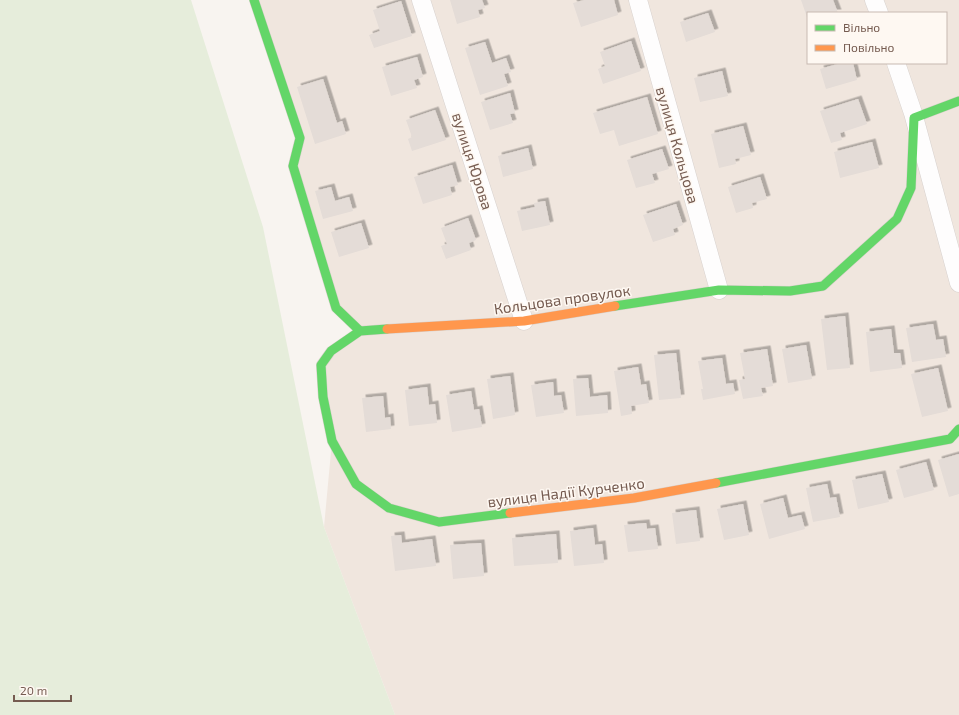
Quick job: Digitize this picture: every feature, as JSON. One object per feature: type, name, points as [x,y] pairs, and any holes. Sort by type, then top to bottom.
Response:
[{"type":"street","points":[[254,0],[300,138],[293,166],[336,308],[360,330]]},
{"type":"street","name":"вулиця Юрова","points":[[421,0],[524,321]]},
{"type":"street","name":"вулиця Кольцова","points":[[638,0],[719,290]]},
{"type":"street","points":[[874,0],[879,12]]},
{"type":"street","points":[[896,64],[914,116],[959,283]]},
{"type":"street","points":[[914,116],[959,100]]},
{"type":"street","name":"Кольцова провулок","points":[[360,330],[524,321],[719,290],[790,291],[823,286],[897,219],[911,188],[914,116]]},
{"type":"street","name":"вулиця Надії Курченко","points":[[360,330],[331,351],[321,365],[323,397],[332,441],[356,484],[388,508],[439,522],[634,498],[950,440],[959,429]]},
{"type":"shaded area","points":[[254,0],[873,0],[878,12],[807,12],[807,64],[947,64],[947,12],[879,12],[874,0],[959,0],[959,715],[395,715],[324,527],[332,441],[321,365],[360,330],[336,308],[293,166],[300,138]]},
{"type":"green space","points":[[0,0],[191,0],[263,227],[324,527],[395,715],[0,715]]},
{"type":"building","points":[[450,0],[482,0],[485,8],[478,10],[480,17],[457,24]]},
{"type":"building","points":[[584,0],[614,0],[618,15],[581,27],[573,3]]},
{"type":"building","points":[[801,0],[833,0],[838,12],[807,12],[807,17]]},
{"type":"building","points":[[401,1],[412,36],[374,48],[369,35],[380,31],[373,10]]},
{"type":"building","points":[[708,13],[715,32],[686,42],[680,22]]},
{"type":"building","points":[[631,41],[641,71],[603,84],[598,69],[605,66],[600,52]]},
{"type":"building","points":[[485,42],[492,63],[506,58],[511,72],[504,74],[508,86],[480,95],[465,48]]},
{"type":"building","points":[[417,57],[423,77],[414,80],[417,88],[391,96],[382,67]]},
{"type":"building","points":[[838,64],[853,64],[857,80],[826,89],[820,69]]},
{"type":"building","points":[[722,71],[728,96],[700,102],[694,78]]},
{"type":"building","points":[[323,79],[337,123],[342,121],[346,134],[315,144],[297,87]]},
{"type":"building","points":[[510,93],[515,113],[510,114],[513,123],[490,130],[481,102]]},
{"type":"building","points":[[647,97],[658,134],[619,146],[614,130],[600,134],[593,113]]},
{"type":"building","points":[[858,99],[867,124],[840,133],[842,140],[831,143],[820,111]]},
{"type":"building","points":[[435,110],[446,140],[412,151],[408,139],[412,137],[406,120]]},
{"type":"building","points":[[743,126],[751,155],[735,159],[736,164],[719,168],[711,134]]},
{"type":"building","points":[[872,142],[879,168],[840,178],[834,152]]},
{"type":"building","points":[[528,148],[533,169],[503,177],[498,156]]},
{"type":"building","points":[[662,149],[669,169],[652,174],[655,183],[636,188],[627,160]]},
{"type":"building","points":[[452,165],[458,185],[450,187],[452,195],[423,204],[414,177]]},
{"type":"building","points":[[760,177],[767,199],[752,203],[753,208],[736,213],[728,187]]},
{"type":"building","points":[[331,187],[335,201],[349,197],[353,211],[323,219],[315,191]]},
{"type":"building","points":[[545,201],[550,225],[522,231],[517,211],[535,207],[534,203]]},
{"type":"building","points":[[676,204],[683,225],[673,229],[675,235],[653,242],[643,215]]},
{"type":"building","points":[[468,218],[476,240],[469,243],[471,250],[446,259],[441,246],[447,244],[441,228]]},
{"type":"building","points":[[361,223],[369,248],[339,257],[331,232]]},
{"type":"building","points":[[845,316],[850,368],[827,370],[821,319]]},
{"type":"building","points":[[933,324],[936,340],[943,339],[946,357],[912,362],[906,328]]},
{"type":"building","points":[[891,329],[894,353],[900,353],[902,368],[870,372],[866,332]]},
{"type":"building","points":[[806,345],[812,379],[788,383],[782,349]]},
{"type":"building","points":[[767,349],[773,386],[761,388],[763,396],[743,399],[739,380],[745,379],[740,353]]},
{"type":"building","points":[[676,353],[681,398],[659,400],[654,355]]},
{"type":"building","points":[[722,358],[726,384],[733,383],[735,394],[703,400],[701,389],[703,389],[698,361]]},
{"type":"building","points":[[638,367],[641,385],[646,384],[649,403],[631,406],[632,414],[621,416],[614,371]]},
{"type":"building","points":[[938,368],[948,411],[922,417],[911,374]]},
{"type":"building","points":[[510,376],[515,415],[493,419],[487,379]]},
{"type":"building","points":[[588,378],[590,397],[607,395],[608,413],[576,416],[573,379]]},
{"type":"building","points":[[553,382],[554,396],[561,395],[564,413],[536,417],[531,385]]},
{"type":"building","points":[[427,387],[429,405],[435,404],[437,423],[409,426],[405,390]]},
{"type":"building","points":[[471,391],[474,410],[479,409],[482,427],[452,432],[446,395]]},
{"type":"building","points":[[383,396],[385,418],[390,417],[391,429],[366,432],[362,398]]},
{"type":"building","points":[[959,454],[959,494],[949,497],[938,460]]},
{"type":"building","points":[[926,462],[934,490],[904,498],[896,470]]},
{"type":"building","points":[[882,474],[889,502],[858,509],[852,480]]},
{"type":"building","points":[[827,484],[830,498],[836,497],[840,517],[813,522],[806,488]]},
{"type":"building","points":[[783,498],[788,518],[801,515],[805,529],[769,539],[760,504]]},
{"type":"building","points":[[743,504],[749,535],[724,540],[717,509]]},
{"type":"building","points":[[696,510],[700,541],[676,544],[672,513]]},
{"type":"building","points":[[646,523],[647,529],[655,528],[658,549],[628,552],[624,525]]},
{"type":"building","points":[[593,528],[595,545],[602,544],[604,563],[574,566],[570,531]]},
{"type":"building","points":[[556,534],[558,563],[514,566],[512,538]]},
{"type":"building","points":[[401,535],[402,543],[432,539],[436,566],[395,571],[391,536]]},
{"type":"building","points":[[481,543],[484,576],[453,579],[450,545]]},
{"type":"traffic: fast","points":[[254,0],[300,138],[293,166],[336,308],[360,331],[387,329]]},
{"type":"traffic: fast","points":[[615,306],[719,290],[790,291],[823,286],[897,219],[911,188],[914,118],[959,101]]},
{"type":"traffic: fast","points":[[360,331],[331,351],[321,365],[323,397],[332,441],[356,484],[389,508],[439,522],[510,513]]},
{"type":"traffic: fast","points":[[716,483],[950,439],[959,429]]},
{"type":"traffic: slow","points":[[387,329],[524,321],[615,306]]},
{"type":"traffic: slow","points":[[510,513],[634,498],[716,483]]}]
